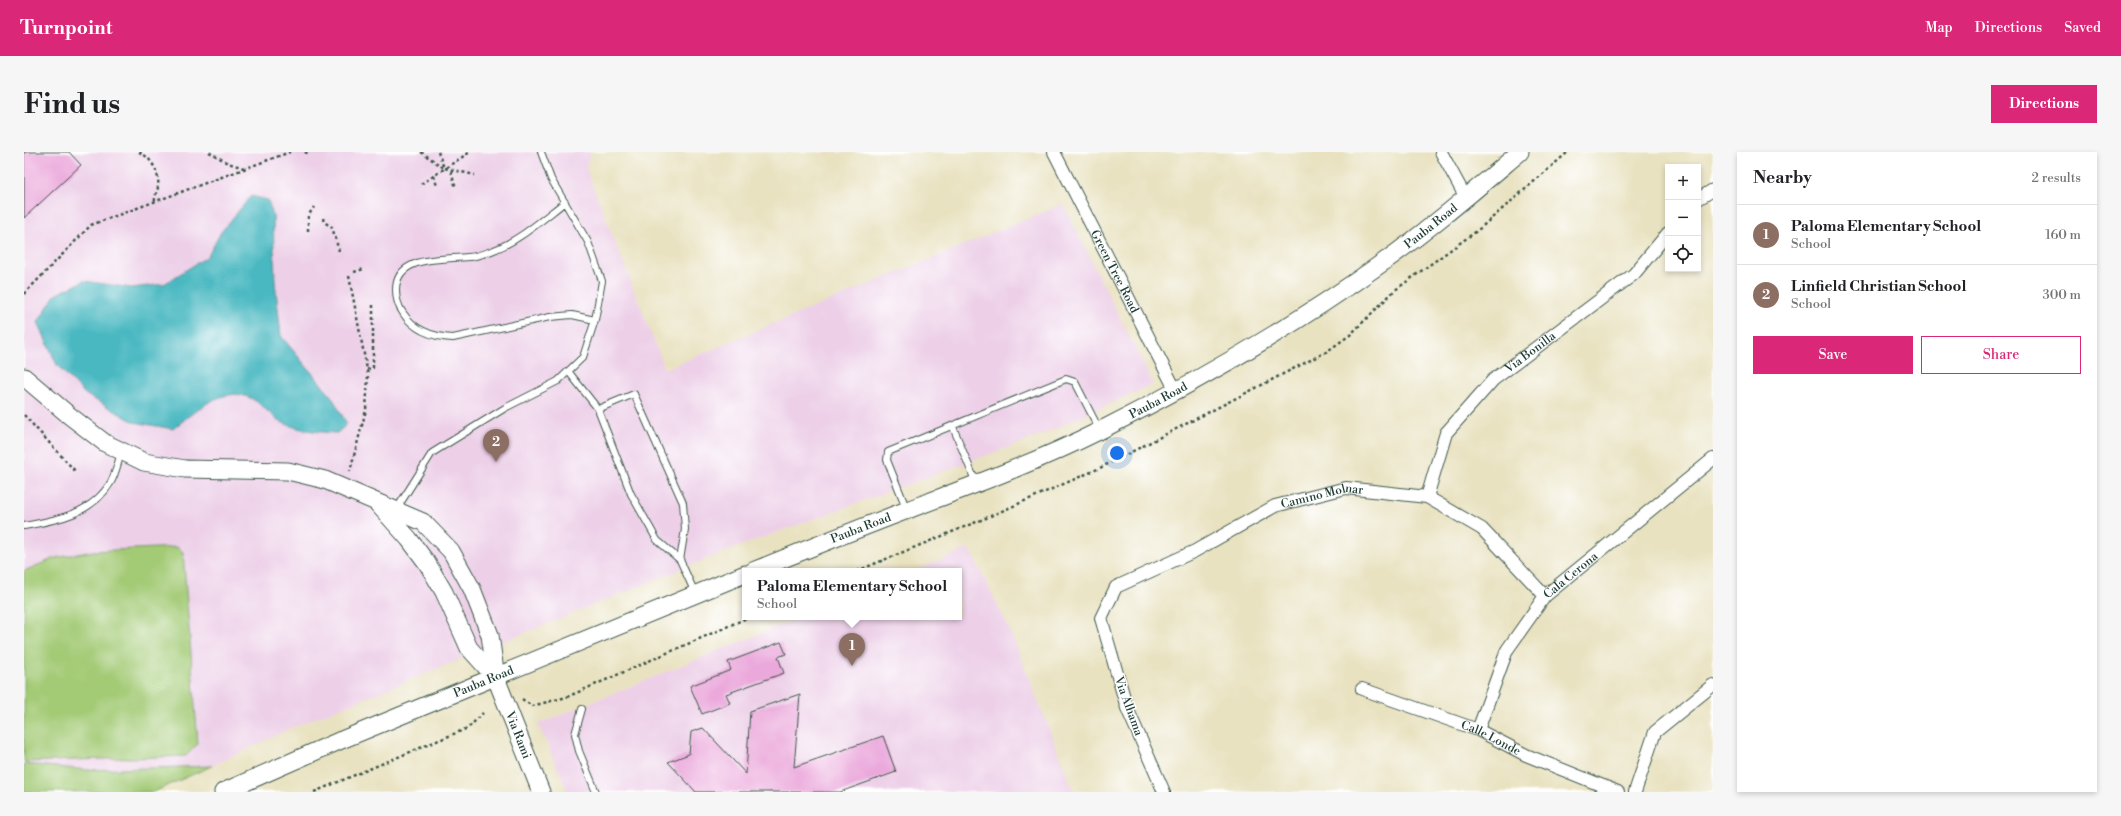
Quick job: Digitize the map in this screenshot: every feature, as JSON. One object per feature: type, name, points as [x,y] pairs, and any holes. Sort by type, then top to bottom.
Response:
[{"type":"main road","name":"Pauba Road","points":[[761,568],[907,510],[977,485],[1100,430],[1176,391],[1338,293],[1384,261],[1466,198],[1520,152]]},
{"type":"main road","points":[[24,377],[105,443],[144,462],[186,469],[288,471],[325,480],[373,499],[423,522],[451,551],[472,589],[490,635],[496,678]]},
{"type":"main road","points":[[373,499],[409,539],[428,563],[444,592],[469,648],[496,678]]},
{"type":"main road","name":"Pauba Road","points":[[223,792],[340,741],[496,678],[742,575]]},
{"type":"main road","name":"Via Rami","points":[[496,678],[541,792]]},
{"type":"street","name":"Green Tree Road","points":[[1054,152],[1176,391]]},
{"type":"street","points":[[1441,152],[1466,198]]},
{"type":"street","points":[[1701,197],[1713,190]]},
{"type":"street","name":"Via Bonilla","points":[[1427,497],[1446,433],[1493,380],[1634,274],[1665,236]]},
{"type":"street","name":"Cala Cerona","points":[[1478,730],[1507,650],[1545,596],[1713,459]]},
{"type":"street","name":"Camino Molnar","points":[[1101,618],[1116,586],[1195,550],[1275,506],[1346,488],[1427,497],[1482,529],[1545,596]]},
{"type":"street","name":"Via Alhama","points":[[1101,618],[1127,708],[1164,792]]},
{"type":"street","points":[[1634,792],[1656,732],[1713,684]]},
{"type":"street","name":"Calle Londe","points":[[1362,689],[1478,730],[1526,755],[1618,792]]},
{"type":"lane","points":[[396,510],[432,453],[505,408],[558,381],[583,357],[595,320],[602,281],[588,242],[551,179],[540,152]]},
{"type":"lane","points":[[565,202],[522,234],[495,250],[469,257],[443,258],[422,261],[402,271],[396,284],[396,298],[408,321],[437,337],[453,338],[550,317],[572,316],[595,320]]},
{"type":"lane","points":[[568,371],[598,409],[631,494],[657,540],[680,560],[696,594]]},
{"type":"lane","points":[[907,510],[887,460],[888,452],[1066,379],[1075,382],[1100,430]]},
{"type":"lane","points":[[598,409],[634,394],[683,503],[685,529],[680,560]]},
{"type":"lane","points":[[953,426],[977,485]]},
{"type":"lane","points":[[24,526],[70,517],[100,498],[111,481],[122,452]]},
{"type":"lane","points":[[582,709],[575,734],[579,751],[596,792]]},
{"type":"path","points":[[139,152],[152,162],[158,180],[155,201]]},
{"type":"path","points":[[209,152],[228,163],[244,168]]},
{"type":"path","points":[[24,294],[91,225],[290,152]]},
{"type":"path","points":[[304,152],[309,156]]},
{"type":"path","points":[[421,152],[444,168],[451,171],[475,175]]},
{"type":"path","points":[[438,152],[444,168]]},
{"type":"path","points":[[460,152],[464,155]]},
{"type":"path","points":[[421,184],[470,152]]},
{"type":"path","points":[[864,568],[986,518],[1100,468],[1326,352],[1350,335],[1395,290],[1478,230],[1568,152]]},
{"type":"path","points":[[451,171],[456,188]]},
{"type":"path","points":[[434,176],[437,186]]},
{"type":"path","points":[[308,231],[308,216],[314,207]]},
{"type":"path","points":[[323,218],[324,222],[332,227],[339,251]]},
{"type":"path","points":[[354,272],[364,269]]},
{"type":"path","points":[[349,276],[367,369],[366,410],[350,471]]},
{"type":"path","points":[[367,369],[373,368],[373,305]]},
{"type":"path","points":[[24,414],[76,472]]},
{"type":"path","points":[[522,699],[532,706],[567,697],[742,620]]},
{"type":"path","points":[[314,792],[468,728],[483,713]]},
{"type":"shaded area","points":[[24,152],[590,152],[586,169],[665,369],[1063,204],[1153,384],[1034,438],[721,553],[289,729],[212,766],[88,770],[24,764]]},
{"type":"shaded area","points":[[969,548],[1007,624],[1074,792],[568,792],[538,724],[794,620],[962,620],[962,568],[921,568]]},
{"type":"green space","points":[[177,547],[183,552],[198,744],[186,756],[24,762],[24,571],[55,558],[93,551]]},
{"type":"green space","points":[[24,764],[88,770],[212,766],[153,792],[24,792]]},
{"type":"water","points":[[251,196],[268,200],[273,216],[275,281],[281,336],[332,397],[347,424],[337,433],[298,428],[278,420],[260,404],[248,397],[228,395],[218,398],[198,409],[173,429],[134,422],[85,394],[57,365],[38,322],[55,295],[84,281],[132,288],[164,284],[208,256],[221,232]]},
{"type":"building","points":[[24,152],[69,152],[81,165],[24,218]]},
{"type":"building","points":[[781,642],[786,654],[778,657],[784,673],[726,694],[730,703],[702,714],[690,686],[731,670],[728,662]]},
{"type":"building","points":[[800,694],[794,767],[883,736],[896,772],[840,792],[696,792],[668,762],[689,754],[691,732],[703,728],[746,774],[750,711]]},
{"type":"place","name":"Linfield Christian School","points":[[496,462]]},
{"type":"place","name":"Paloma Elementary School","points":[[852,666]]}]
